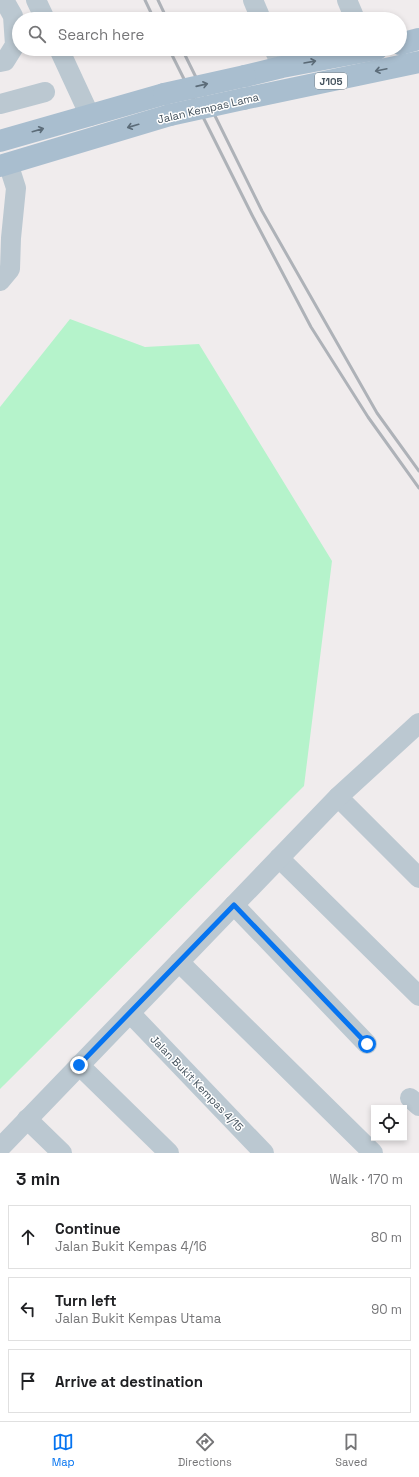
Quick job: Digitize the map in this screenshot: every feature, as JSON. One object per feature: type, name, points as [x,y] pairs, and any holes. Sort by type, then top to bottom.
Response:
[{"type":"main road","points":[[407,42],[419,39]]},
{"type":"main road","name":"Jalan Kempas Lama","points":[[0,141],[164,94],[245,76],[278,58],[301,56]]},
{"type":"main road","name":"Jalan Kempas Lama","points":[[4,164],[170,115],[419,62]]},
{"type":"street","points":[[4,0],[12,14]]},
{"type":"street","points":[[36,0],[42,12]]},
{"type":"street","points":[[252,0],[258,12]]},
{"type":"street","points":[[347,0],[352,12]]},
{"type":"street","points":[[0,62],[5,61],[12,50]]},
{"type":"street","points":[[62,56],[90,116]]},
{"type":"street","points":[[0,104],[45,92]]},
{"type":"street","points":[[0,281],[10,268],[11,238],[16,188],[4,164]]},
{"type":"street","points":[[0,1148],[338,797],[419,724]]},
{"type":"street","points":[[338,797],[419,878]]},
{"type":"street","points":[[279,858],[419,996]]},
{"type":"street","points":[[234,905],[367,1044]]},
{"type":"street","points":[[179,962],[373,1153]]},
{"type":"street","name":"Jalan Bukit Kempas 4/15","points":[[130,1013],[264,1153]]},
{"type":"street","points":[[79,1065],[169,1153]]},
{"type":"street","points":[[27,1119],[62,1153]]},
{"type":"green space","points":[[70,319],[145,347],[199,344],[332,561],[304,786],[0,1089],[0,407]]},
{"type":"railway","points":[[145,0],[151,12]]},
{"type":"railway","points":[[158,0],[164,12]]},
{"type":"railway","points":[[172,56],[252,215],[311,327],[368,417],[419,488]]},
{"type":"railway","points":[[185,56],[262,211],[377,413],[419,471]]},
{"type":"route","points":[[79,1065],[234,905],[367,1044]]}]
